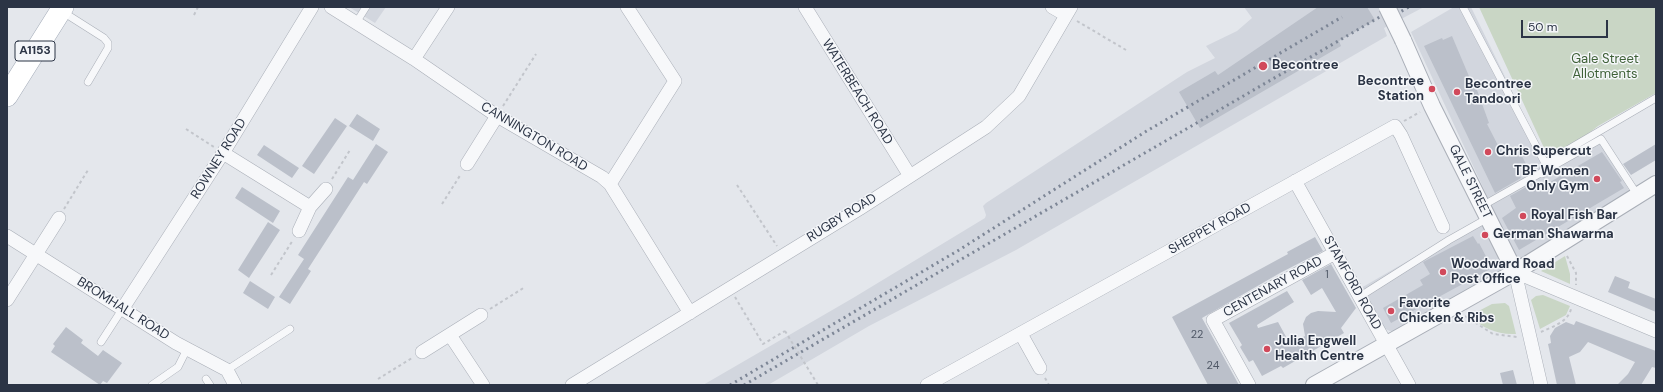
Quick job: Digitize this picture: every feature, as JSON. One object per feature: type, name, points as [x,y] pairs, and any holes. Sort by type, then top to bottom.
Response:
[{"type":"main road","name":"A1153","points":[[7,96],[62,9]]},
{"type":"street","name":"ROWNEY ROAD","points":[[123,308],[223,153],[312,7]]},
{"type":"street","name":"CANNINGTON ROAD","points":[[330,7],[414,59],[497,116],[602,177],[610,184],[690,313]]},
{"type":"street","points":[[414,59],[448,7]]},
{"type":"street","points":[[610,184],[675,81],[627,7]]},
{"type":"street","name":"WATERBEACH ROAD","points":[[805,7],[910,176]]},
{"type":"street","points":[[1052,7],[1068,11]]},
{"type":"street","name":"GALE STREET","points":[[1387,7],[1432,106],[1515,272],[1541,385]]},
{"type":"street","name":"RUGBY ROAD","points":[[572,385],[910,176],[986,127],[1019,96],[1068,11]]},
{"type":"street","points":[[467,164],[497,116]]},
{"type":"street","name":"SHEPPEY ROAD","points":[[926,385],[1021,334],[1395,126],[1401,135],[1442,227]]},
{"type":"street","points":[[223,153],[310,207]]},
{"type":"street","name":"STAMFORD ROAD","points":[[1295,182],[1409,385]]},
{"type":"street","points":[[1314,385],[1515,272],[1656,184]]},
{"type":"street","points":[[299,231],[310,207],[326,188]]},
{"type":"street","points":[[7,300],[58,218]]},
{"type":"street","name":"BROMHALL ROAD","points":[[7,236],[187,349],[227,370]]},
{"type":"street","name":"CENTENARY ROAD","points":[[1249,385],[1213,320],[1335,253]]},
{"type":"street","points":[[1515,272],[1656,331]]},
{"type":"street","points":[[422,352],[480,315]]},
{"type":"street","points":[[450,334],[483,385]]},
{"type":"street","points":[[1021,334],[1040,368]]},
{"type":"street","points":[[227,370],[235,385]]},
{"type":"lane","points":[[356,23],[366,7]]},
{"type":"lane","points":[[1463,7],[1545,163],[1542,174]]},
{"type":"lane","points":[[62,9],[104,38],[108,43],[108,48],[88,82]]},
{"type":"lane","points":[[1545,163],[1656,98]]},
{"type":"lane","points":[[1359,296],[1449,240],[1485,212],[1542,174],[1602,139],[1638,196]]},
{"type":"lane","points":[[101,342],[123,308]]},
{"type":"lane","points":[[227,370],[290,329]]},
{"type":"lane","points":[[152,385],[178,367],[187,349]]},
{"type":"path","points":[[194,14],[198,7]]},
{"type":"path","points":[[1068,11],[1126,50]]},
{"type":"path","points":[[497,116],[536,54]]},
{"type":"path","points":[[1411,117],[1422,111]]},
{"type":"path","points":[[186,129],[223,153]]},
{"type":"path","points":[[326,188],[350,150]]},
{"type":"path","points":[[442,204],[467,164]]},
{"type":"path","points":[[58,218],[88,170]]},
{"type":"path","points":[[737,185],[782,255]]},
{"type":"path","points":[[271,275],[299,231]]},
{"type":"path","points":[[1560,243],[1576,273],[1575,290]]},
{"type":"path","points":[[480,315],[525,287]]},
{"type":"path","points":[[730,288],[763,344],[786,331],[818,385]]},
{"type":"path","points":[[1538,334],[1560,323],[1569,315],[1572,304]]},
{"type":"path","points":[[1457,305],[1466,317],[1493,334],[1505,337],[1520,337]]},
{"type":"path","points":[[378,379],[422,352]]},
{"type":"shaded area","points":[[349,7],[386,7],[375,23]]},
{"type":"shaded area","points":[[1244,7],[1424,7],[1384,28],[1387,36],[1016,250],[869,326],[768,385],[703,385],[853,298],[985,218],[986,215],[983,206],[986,203],[1187,72],[1215,58],[1206,46],[1237,31],[1252,18]]},
{"type":"shaded area","points":[[1454,7],[1471,7],[1550,169],[1601,141],[1630,192],[1529,254],[1397,331],[1390,331],[1383,328],[1361,288],[1494,211],[1411,32]]},
{"type":"green space","name":"Gale Street Allotments","points":[[1479,7],[1656,7],[1656,93],[1598,126],[1551,163]]},
{"type":"green space","points":[[1565,256],[1570,274],[1570,284],[1541,271]]},
{"type":"green space","points":[[1543,295],[1570,306],[1566,315],[1540,329],[1531,300],[1536,296]]},
{"type":"green space","points":[[1505,303],[1509,306],[1516,334],[1496,332],[1480,324],[1469,316],[1492,304]]},
{"type":"building","points":[[1318,7],[1367,7],[1375,20],[1339,41],[1341,46],[1200,128],[1179,92],[1215,71],[1218,75]]},
{"type":"building","points":[[1452,36],[1471,81],[1477,90],[1489,123],[1487,124],[1504,157],[1519,150],[1526,164],[1516,169],[1521,178],[1495,193],[1424,46],[1442,38],[1443,40]]},
{"type":"building","points":[[357,114],[380,129],[373,141],[349,126]]},
{"type":"building","points":[[335,118],[347,126],[314,174],[302,166]]},
{"type":"building","points":[[376,144],[388,152],[367,184],[364,182],[308,269],[311,271],[290,304],[279,297],[304,259],[298,255],[348,177],[353,180]]},
{"type":"building","points":[[1656,144],[1656,160],[1631,175],[1623,164]]},
{"type":"building","points":[[264,145],[299,168],[292,178],[257,155]]},
{"type":"building","points":[[1602,152],[1622,181],[1620,182],[1624,188],[1519,250],[1502,218],[1516,208],[1510,196],[1526,187],[1529,192],[1537,187],[1538,189]]},
{"type":"building","points":[[242,187],[280,211],[273,223],[235,198]]},
{"type":"building","points":[[268,222],[280,230],[249,278],[238,270]]},
{"type":"building","points":[[1473,236],[1478,244],[1479,243],[1492,268],[1391,323],[1383,308],[1423,285],[1420,280],[1430,274],[1423,262]]},
{"type":"building","points":[[1315,237],[1323,251],[1280,273],[1202,318],[1239,385],[1208,385],[1172,317],[1288,254],[1287,252]]},
{"type":"building","points":[[1331,264],[1356,308],[1341,328],[1344,333],[1283,368],[1281,366],[1262,376],[1253,360],[1249,362],[1240,347],[1242,345],[1229,323],[1287,291],[1294,302],[1257,325],[1258,328],[1278,322],[1290,344],[1305,336],[1303,324],[1306,317],[1311,313],[1318,311],[1336,312],[1322,288],[1311,295],[1302,280]]},
{"type":"building","points":[[1615,276],[1630,282],[1628,288],[1656,299],[1656,312],[1608,292]]},
{"type":"building","points":[[250,281],[275,297],[268,309],[243,293]]},
{"type":"building","points":[[1576,321],[1656,351],[1656,368],[1652,367],[1641,385],[1617,385],[1628,374],[1635,362],[1588,342],[1580,352],[1569,357],[1576,385],[1557,385],[1548,344],[1551,343],[1550,336],[1555,328],[1566,322],[1574,325]]},
{"type":"building","points":[[66,327],[83,340],[81,343],[98,356],[103,350],[122,363],[107,383],[103,381],[100,385],[51,352],[55,346],[53,344]]},
{"type":"building","points":[[1513,370],[1517,385],[1503,385],[1500,373]]},
{"type":"railway","points":[[744,385],[1397,7]]},
{"type":"railway","points":[[1391,17],[1409,7]]},
{"type":"railway","points":[[730,385],[959,250],[1145,132],[1342,17]]},
{"type":"place","name":"Becontree","points":[[1263,66]]},
{"type":"place","name":"Becontree Station","points":[[1432,89]]},
{"type":"place","name":"Becontree Tandoori","points":[[1457,92]]},
{"type":"place","name":"Chris Supercut","points":[[1488,152]]},
{"type":"place","name":"TBF Women Only Gym","points":[[1597,179]]},
{"type":"place","name":"Royal Fish Bar","points":[[1523,216]]},
{"type":"place","name":"German Shawarma","points":[[1485,235]]},
{"type":"place","name":"Woodward Road Post Office","points":[[1443,272]]},
{"type":"place","name":"Favorite Chicken & Ribs","points":[[1391,311]]},
{"type":"place","name":"Julia Engwell Health Centre","points":[[1267,349]]}]
